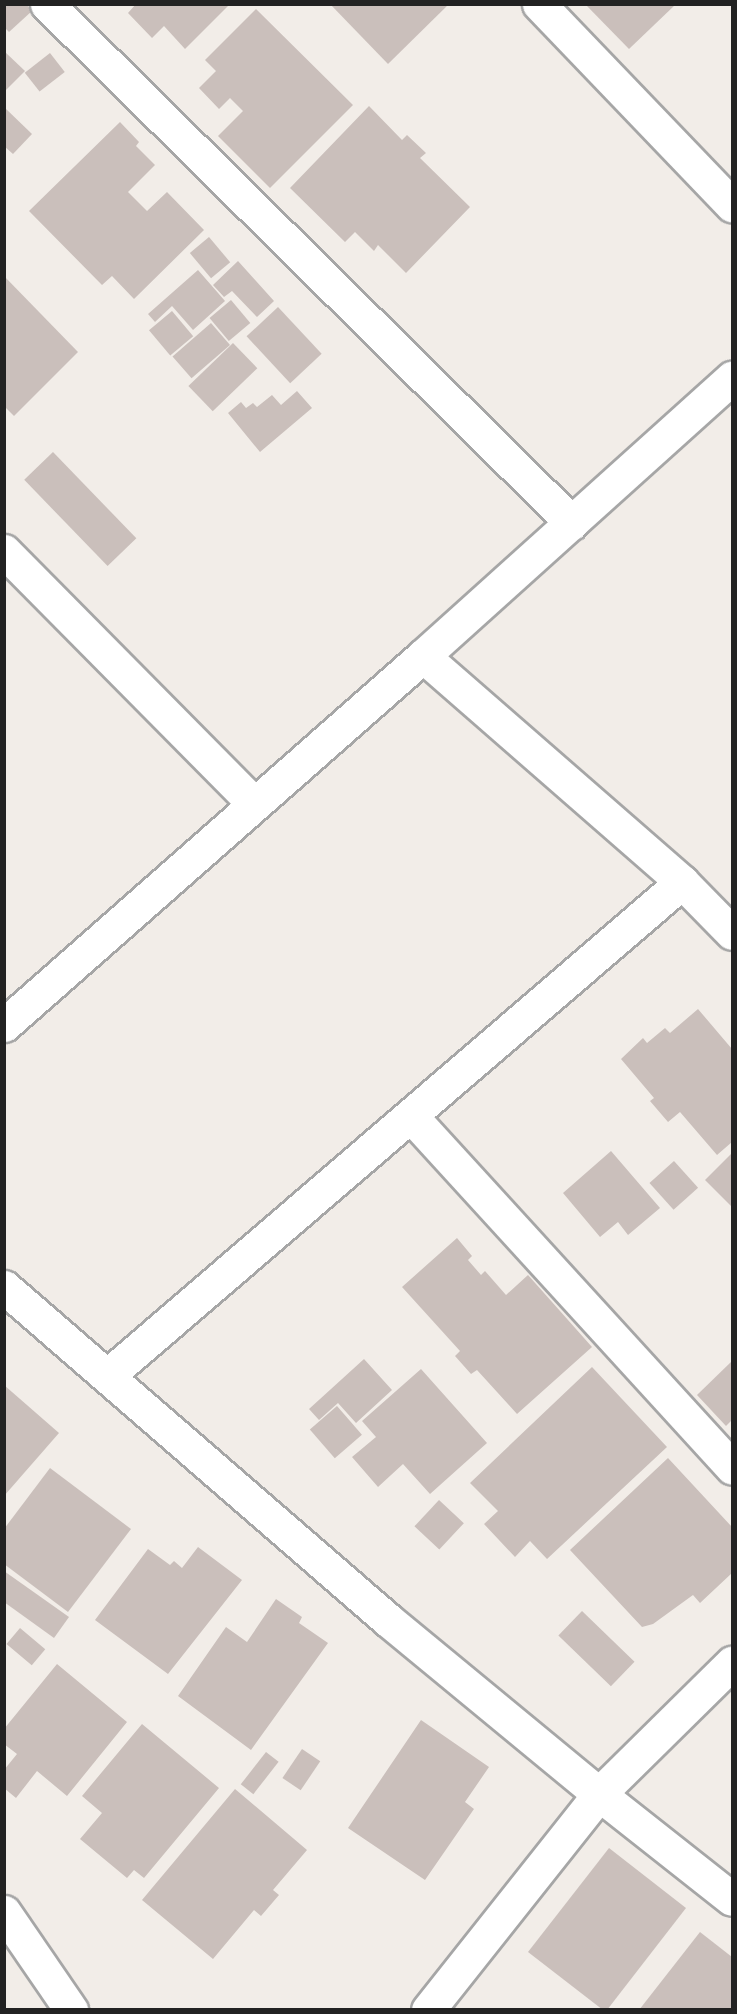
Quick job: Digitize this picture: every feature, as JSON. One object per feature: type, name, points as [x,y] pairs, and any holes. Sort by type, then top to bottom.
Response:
[{"type":"street","points":[[47,4],[572,523]]},
{"type":"street","points":[[538,4],[732,205]]},
{"type":"street","points":[[4,1025],[253,803],[423,656],[732,378]]},
{"type":"street","points":[[4,551],[253,803]]},
{"type":"street","points":[[423,656],[682,882],[732,933]]},
{"type":"street","points":[[107,1376],[682,882]]},
{"type":"street","points":[[411,1116],[732,1468]]},
{"type":"street","points":[[4,1287],[388,1620],[599,1794],[732,1899]]},
{"type":"street","points":[[428,2010],[599,1794],[732,1663]]},
{"type":"street","points":[[4,1912],[71,2010]]},
{"type":"building","points":[[4,4],[26,4],[32,11],[9,32],[4,27]]},
{"type":"building","points":[[136,4],[230,4],[185,49],[164,26],[152,38],[128,13]]},
{"type":"building","points":[[330,4],[449,4],[388,64]]},
{"type":"building","points":[[586,5],[675,5],[629,49]]},
{"type":"building","points":[[256,9],[353,105],[270,188],[218,136],[243,111],[230,98],[219,109],[199,88],[216,71],[205,60]]},
{"type":"building","points":[[4,51],[25,71],[4,92]]},
{"type":"building","points":[[50,53],[65,72],[40,92],[25,73]]},
{"type":"building","points":[[369,106],[402,140],[407,135],[426,153],[420,158],[470,207],[406,273],[378,245],[374,251],[355,232],[345,242],[290,188]]},
{"type":"building","points":[[4,107],[32,134],[13,154],[4,146]]},
{"type":"building","points":[[120,122],[139,142],[136,146],[155,165],[128,192],[147,211],[167,192],[204,230],[134,299],[112,276],[102,285],[29,211]]},
{"type":"building","points":[[209,237],[230,262],[211,278],[190,253]]},
{"type":"building","points":[[238,261],[274,301],[257,317],[232,291],[224,297],[213,285]]},
{"type":"building","points":[[198,270],[225,301],[193,330],[172,306],[155,322],[148,314]]},
{"type":"building","points":[[4,276],[78,352],[14,416],[4,406]]},
{"type":"building","points":[[231,300],[250,323],[229,341],[210,318]]},
{"type":"building","points":[[278,307],[322,354],[290,383],[247,336]]},
{"type":"building","points":[[172,311],[193,336],[170,356],[149,330]]},
{"type":"building","points":[[211,323],[230,345],[192,378],[173,356]]},
{"type":"building","points":[[233,343],[257,368],[213,411],[188,386]]},
{"type":"building","points":[[297,391],[312,408],[260,452],[228,413],[241,402],[246,408],[253,403],[257,407],[272,395],[281,405]]},
{"type":"building","points":[[53,452],[136,538],[108,566],[24,480]]},
{"type":"building","points":[[698,1009],[732,1049],[732,1142],[717,1155],[680,1112],[668,1122],[650,1101],[654,1098],[621,1059],[643,1038],[647,1043],[665,1028],[670,1033]]},
{"type":"building","points":[[611,1151],[660,1208],[628,1235],[618,1222],[600,1237],[563,1193]]},
{"type":"building","points":[[732,1153],[732,1207],[705,1180]]},
{"type":"building","points":[[674,1161],[698,1188],[674,1210],[649,1183]]},
{"type":"building","points":[[457,1238],[472,1256],[468,1260],[481,1275],[485,1271],[506,1295],[528,1275],[592,1347],[517,1414],[477,1370],[471,1374],[455,1356],[460,1351],[402,1287]]},
{"type":"building","points":[[364,1359],[392,1390],[356,1423],[338,1403],[319,1420],[309,1409]]},
{"type":"building","points":[[732,1361],[732,1420],[726,1426],[697,1395]]},
{"type":"building","points":[[592,1367],[667,1447],[547,1559],[530,1541],[515,1557],[484,1524],[498,1511],[470,1483]]},
{"type":"building","points":[[421,1369],[487,1443],[430,1494],[403,1464],[378,1487],[352,1457],[376,1437],[362,1421]]},
{"type":"building","points":[[4,1385],[59,1433],[4,1496]]},
{"type":"building","points":[[337,1406],[362,1435],[335,1458],[310,1430]]},
{"type":"building","points":[[668,1458],[732,1527],[732,1573],[700,1603],[693,1595],[653,1624],[642,1627],[570,1550]]},
{"type":"building","points":[[50,1468],[131,1529],[68,1612],[4,1564],[4,1529]]},
{"type":"building","points":[[439,1500],[464,1523],[439,1550],[414,1526]]},
{"type":"building","points":[[198,1547],[242,1580],[168,1674],[95,1620],[148,1549],[170,1565],[174,1561],[182,1568]]},
{"type":"building","points":[[4,1571],[69,1617],[54,1638],[4,1602]]},
{"type":"building","points":[[276,1599],[302,1617],[299,1623],[328,1643],[251,1750],[178,1696],[226,1627],[247,1642]]},
{"type":"building","points":[[582,1611],[635,1662],[611,1686],[558,1635]]},
{"type":"building","points":[[20,1628],[45,1649],[32,1665],[7,1644]]},
{"type":"building","points":[[57,1664],[127,1722],[67,1796],[37,1771],[16,1798],[4,1788],[4,1770],[17,1754],[4,1744],[4,1729]]},
{"type":"building","points":[[421,1720],[489,1767],[465,1802],[474,1809],[425,1880],[348,1828]]},
{"type":"building","points":[[142,1724],[219,1788],[144,1878],[134,1870],[127,1878],[80,1839],[102,1813],[82,1796]]},
{"type":"building","points":[[302,1749],[320,1761],[301,1790],[282,1778]]},
{"type":"building","points":[[266,1752],[279,1762],[253,1794],[241,1784]]},
{"type":"building","points":[[235,1789],[307,1850],[273,1890],[279,1895],[261,1916],[254,1910],[213,1959],[142,1900]]},
{"type":"building","points":[[609,1848],[686,1908],[607,2010],[603,2010],[528,1952]]},
{"type":"building","points":[[700,1932],[732,1957],[732,2010],[639,2010]]}]
